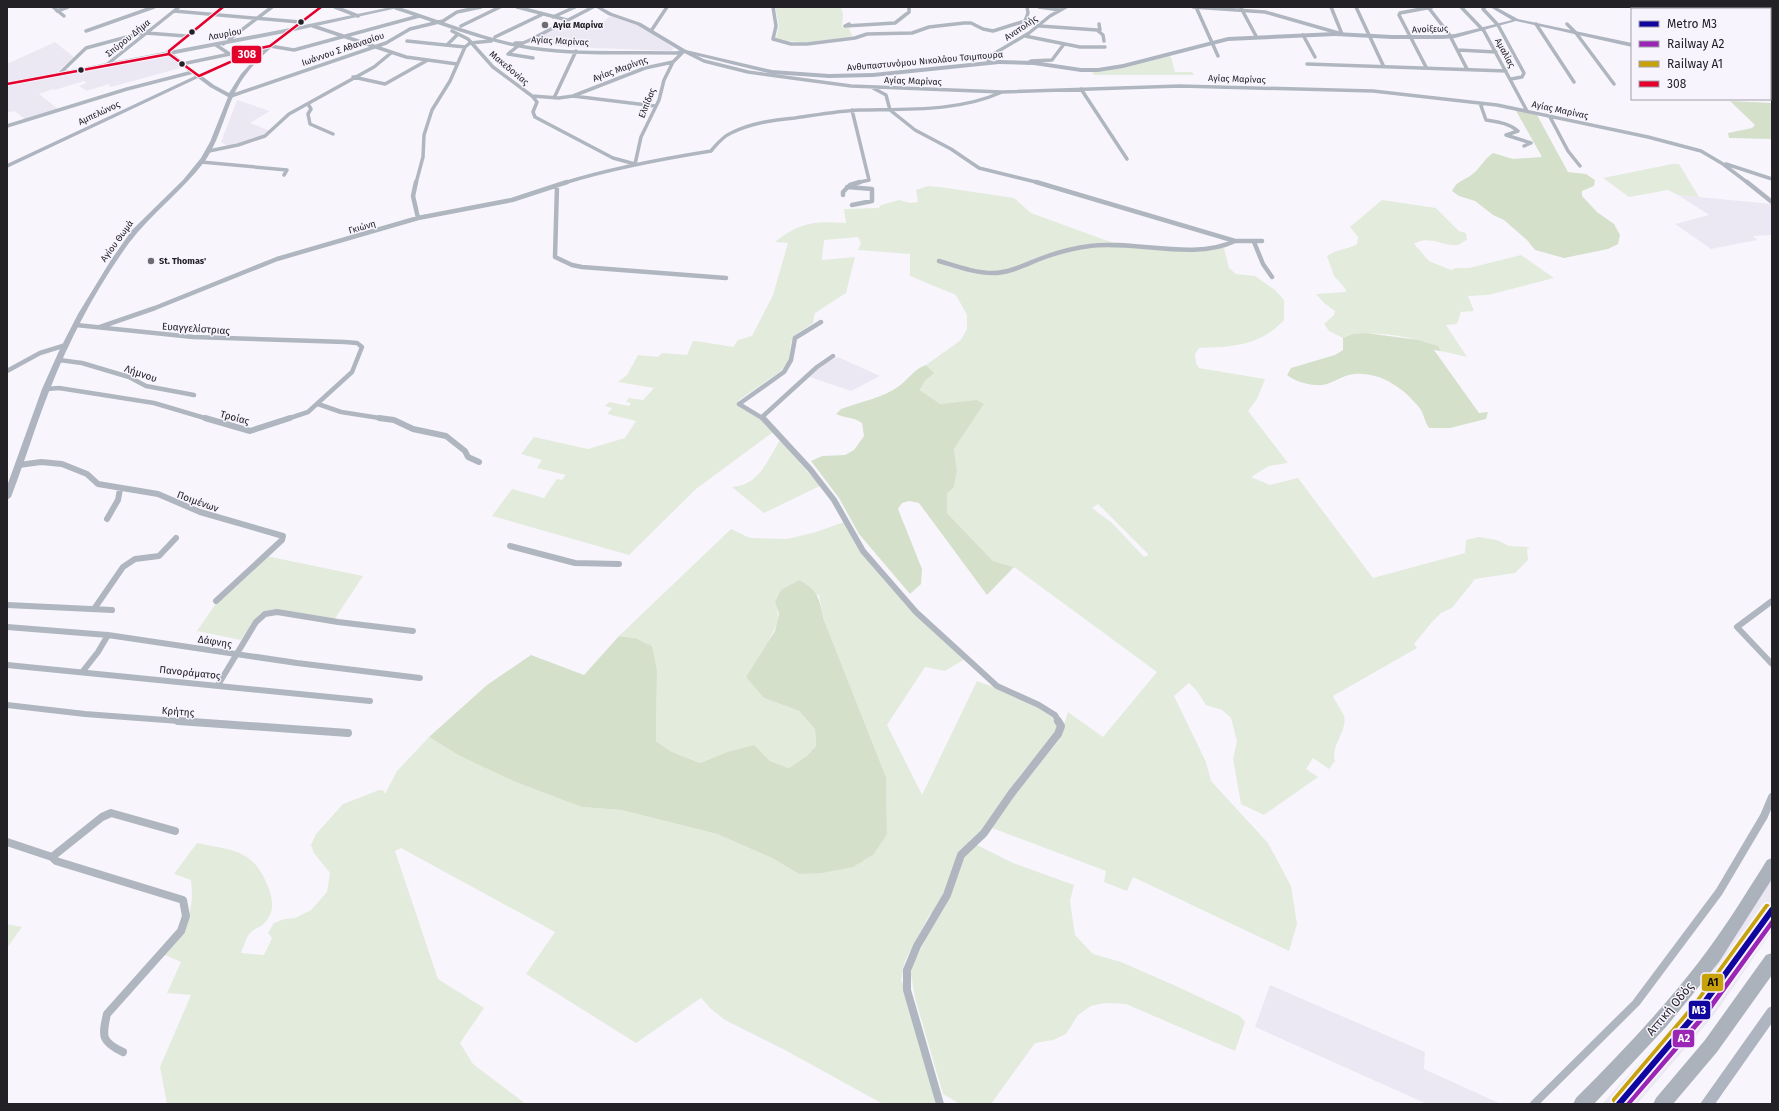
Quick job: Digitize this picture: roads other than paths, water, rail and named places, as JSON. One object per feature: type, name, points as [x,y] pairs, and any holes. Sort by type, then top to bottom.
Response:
[{"type":"highway","name":"Αττική Οδός","points":[[1582,1104],[1627,1058],[1686,991],[1729,933],[1772,865]]},
{"type":"highway","points":[[1662,1104],[1712,1046],[1772,961]]},
{"type":"main road","name":"Λαυρίου","points":[[7,84],[223,44],[297,27],[313,26],[398,7]]},
{"type":"street","points":[[53,7],[64,16]]},
{"type":"street","points":[[57,10],[68,7]]},
{"type":"street","points":[[138,7],[144,10]]},
{"type":"street","points":[[86,31],[154,7]]},
{"type":"street","name":"Σπύρου Δήμα","points":[[105,66],[179,7]]},
{"type":"street","points":[[223,7],[186,36],[169,51],[169,54],[212,86],[231,96]]},
{"type":"street","points":[[223,44],[272,7]]},
{"type":"street","name":"Αγίου Θωμά","points":[[7,497],[59,360],[94,292],[127,242],[201,162],[209,151],[217,135],[231,96],[246,70],[270,46],[297,27],[320,7]]},
{"type":"street","points":[[335,7],[358,16]]},
{"type":"street","points":[[382,7],[388,9]]},
{"type":"street","points":[[398,7],[439,22]]},
{"type":"street","name":"Ιωάννου Σ Αθανασίου","points":[[231,96],[393,40],[405,31],[439,22],[444,23],[455,12],[481,7]]},
{"type":"street","points":[[461,26],[500,7]]},
{"type":"street","points":[[517,7],[567,20]]},
{"type":"street","points":[[554,17],[575,7]]},
{"type":"street","points":[[444,23],[461,26],[494,39],[523,43],[593,7]]},
{"type":"street","name":"Αγίας Μαρίνας","points":[[597,7],[610,14],[638,24],[684,51],[704,60],[748,72],[833,84],[869,87],[1002,92],[1197,86],[1303,91],[1372,91],[1480,103],[1527,111],[1689,147],[1710,155],[1772,202]]},
{"type":"street","points":[[651,31],[668,7]]},
{"type":"street","points":[[773,7],[776,26],[773,39],[778,42],[801,44],[855,38],[867,34],[912,33],[929,27],[964,22],[971,23],[983,29],[996,31],[1025,21],[1028,12],[1027,7]]},
{"type":"street","points":[[849,24],[845,26],[897,22],[909,11],[909,7]]},
{"type":"street","points":[[1039,7],[1060,10]]},
{"type":"street","name":"Ανατολής","points":[[988,62],[990,56],[1025,36],[1066,7]]},
{"type":"street","name":"Ανοίξεως","points":[[1193,7],[1241,8],[1268,13],[1342,34]]},
{"type":"street","points":[[1198,7],[1218,56]]},
{"type":"street","points":[[1331,7],[1342,34]]},
{"type":"street","points":[[1356,7],[1383,65]]},
{"type":"street","points":[[1426,67],[1399,15],[1416,9],[1430,7],[1450,36],[1467,69]]},
{"type":"street","name":"Αμαλίας","points":[[1461,7],[1482,28],[1527,111]]},
{"type":"street","points":[[1485,7],[1483,9],[1498,25],[1524,73],[1522,77],[1511,80]]},
{"type":"street","points":[[1492,7],[1516,20],[1631,45]]},
{"type":"street","points":[[1241,8],[1256,36]]},
{"type":"street","points":[[1268,13],[1270,11],[1269,8]]},
{"type":"street","points":[[174,11],[257,18],[297,27]]},
{"type":"street","points":[[418,218],[413,196],[423,157],[424,135],[432,110],[450,81],[465,47],[469,41],[478,42],[494,39],[543,14]]},
{"type":"street","points":[[216,45],[237,58],[270,46],[294,50],[420,16]]},
{"type":"street","name":"Ανοίξεως","points":[[1335,34],[1411,38],[1450,36],[1516,20]]},
{"type":"street","name":"Μακεδονίας","points":[[444,23],[447,28],[469,41],[493,67],[532,96],[554,98],[573,96]]},
{"type":"street","name":"Αγίας Μαρίνας","points":[[444,23],[518,46],[576,51],[678,53],[684,51]]},
{"type":"street","points":[[1097,30],[1100,30],[1100,24]]},
{"type":"street","points":[[1536,24],[1574,82]]},
{"type":"street","points":[[1567,24],[1576,33],[1614,84]]},
{"type":"street","points":[[313,26],[315,28],[391,53],[426,61],[457,64]]},
{"type":"street","points":[[1040,26],[1097,30],[1103,35],[1104,41]]},
{"type":"street","points":[[58,75],[86,48],[147,32],[186,36]]},
{"type":"street","points":[[447,45],[458,34]]},
{"type":"street","name":"Ανθυπαστυνόμου Νικολάου Τσιμπουρα","points":[[684,51],[766,71],[820,76],[873,75],[988,62],[1028,63],[1081,70],[1104,69],[1158,57],[1212,42],[1256,36],[1335,34]]},
{"type":"street","points":[[1303,35],[1315,57]]},
{"type":"street","points":[[1025,36],[1080,47],[1105,48]]},
{"type":"street","points":[[407,41],[465,47]]},
{"type":"street","points":[[1028,63],[1031,61],[1052,60],[1064,44]]},
{"type":"street","points":[[518,46],[508,54],[533,58]]},
{"type":"street","points":[[1458,50],[1496,52]]},
{"type":"street","points":[[554,98],[576,51]]},
{"type":"street","name":"Ελπίδας","points":[[635,164],[637,161],[641,137],[673,62],[684,51]]},
{"type":"street","points":[[209,151],[244,144],[265,136],[284,118],[353,77],[374,67],[391,53]]},
{"type":"street","points":[[182,64],[230,54]]},
{"type":"street","name":"Αμπελώνος","points":[[7,166],[237,58]]},
{"type":"street","points":[[353,77],[385,84],[426,61]]},
{"type":"street","name":"Αγίας Μαρίνης","points":[[573,96],[645,68],[673,62]]},
{"type":"street","points":[[1307,64],[1383,65],[1506,71]]},
{"type":"street","points":[[7,126],[127,89],[193,72]]},
{"type":"street","points":[[869,87],[888,96],[890,110],[916,130],[952,149],[980,168],[1066,190],[1235,241],[1262,241]]},
{"type":"street","points":[[1081,89],[1114,143],[1127,159]]},
{"type":"street","name":"Γκιώνη","points":[[100,328],[277,259],[418,218],[512,200],[593,174],[665,157],[711,151],[720,140],[730,133],[761,122],[852,110],[890,110],[950,106],[993,96],[1002,92]]},
{"type":"street","points":[[532,96],[537,102],[533,112],[535,117],[614,158],[635,164]]},
{"type":"street","points":[[573,96],[655,106]]},
{"type":"street","points":[[1480,103],[1486,120],[1499,122],[1518,130],[1506,134],[1506,136],[1531,143],[1524,146]]},
{"type":"street","points":[[308,104],[311,109],[308,114],[310,124],[333,134]]},
{"type":"street","points":[[843,195],[843,192],[847,187],[869,180],[852,110]]},
{"type":"street","points":[[1550,116],[1568,151],[1580,166]]},
{"type":"street","points":[[201,162],[287,170],[284,175]]},
{"type":"street","points":[[1723,164],[1772,179]]},
{"type":"street","points":[[557,186],[555,257],[572,265],[582,267],[696,277],[726,278]]},
{"type":"street","points":[[847,187],[872,189],[872,201],[852,205]]},
{"type":"street","points":[[939,261],[971,270],[1001,272],[1080,247],[1117,244],[1174,248],[1218,247],[1229,246],[1235,241]]},
{"type":"street","points":[[1254,242],[1264,267],[1272,277]]},
{"type":"street","points":[[821,322],[795,338],[791,360],[784,372],[741,400],[739,404],[762,417],[823,485],[834,500],[863,551],[916,612],[997,686],[1039,705],[1055,715],[1061,726],[1058,734],[984,833],[961,855],[947,895],[917,946],[907,970],[907,990],[940,1104]]},
{"type":"street","name":"Ευαγγελίστριας","points":[[76,326],[193,338],[316,341]]},
{"type":"street","name":"Τροίας","points":[[47,389],[59,388],[154,403],[250,431],[308,412],[352,372],[362,346],[357,343],[316,341]]},
{"type":"street","points":[[7,371],[40,353],[67,343]]},
{"type":"street","points":[[762,417],[817,367],[833,356]]},
{"type":"street","name":"Λήμνου","points":[[59,360],[82,364],[129,377],[146,386],[194,395]]},
{"type":"street","points":[[318,404],[342,412],[394,420],[413,429],[446,436],[465,451],[468,457],[479,462]]},
{"type":"street","name":"Ποιμένων","points":[[19,465],[42,462],[62,464],[87,474],[98,484],[120,489],[158,494],[200,512],[283,536],[282,540],[216,601]]},
{"type":"street","points":[[107,519],[118,500],[120,489]]},
{"type":"street","points":[[94,609],[110,584],[127,563],[136,559],[159,556],[176,538]]},
{"type":"street","points":[[510,546],[564,561],[595,564],[608,562],[619,564]]},
{"type":"street","points":[[1772,601],[1737,627],[1772,664]]},
{"type":"street","points":[[7,605],[112,610]]},
{"type":"street","points":[[218,685],[256,622],[268,612],[413,631]]},
{"type":"street","name":"Δάφνης","points":[[7,626],[108,635],[236,655],[420,678]]},
{"type":"street","points":[[83,672],[98,652],[108,635]]},
{"type":"street","name":"Πανοράματος","points":[[7,665],[370,701]]},
{"type":"street","name":"Κρήτης","points":[[7,705],[86,714],[348,733]]},
{"type":"street","points":[[1534,1104],[1636,1003],[1719,892],[1764,816],[1772,797]]},
{"type":"street","points":[[52,857],[102,817],[111,813],[123,815],[175,831]]},
{"type":"street","points":[[7,842],[52,857],[56,861],[123,883],[183,900],[186,906],[186,919],[181,931],[107,1014],[104,1026],[104,1039],[108,1046],[124,1052]]},
{"type":"street","points":[[1707,1104],[1772,1012]]},
{"type":"metro line","name":"Μ3","points":[[1619,1104],[1660,1058],[1718,986],[1755,936],[1772,910]]},
{"type":"rail line","name":"A1","points":[[1615,1100],[1656,1054],[1695,1006],[1767,907]]},
{"type":"rail line","name":"A2","points":[[1627,1104],[1704,1015],[1772,921]]},
{"type":"place","name":"Αγία Μαρίνα","points":[[545,25]]},
{"type":"place","name":"St. Thomas'","points":[[151,261]]}]
